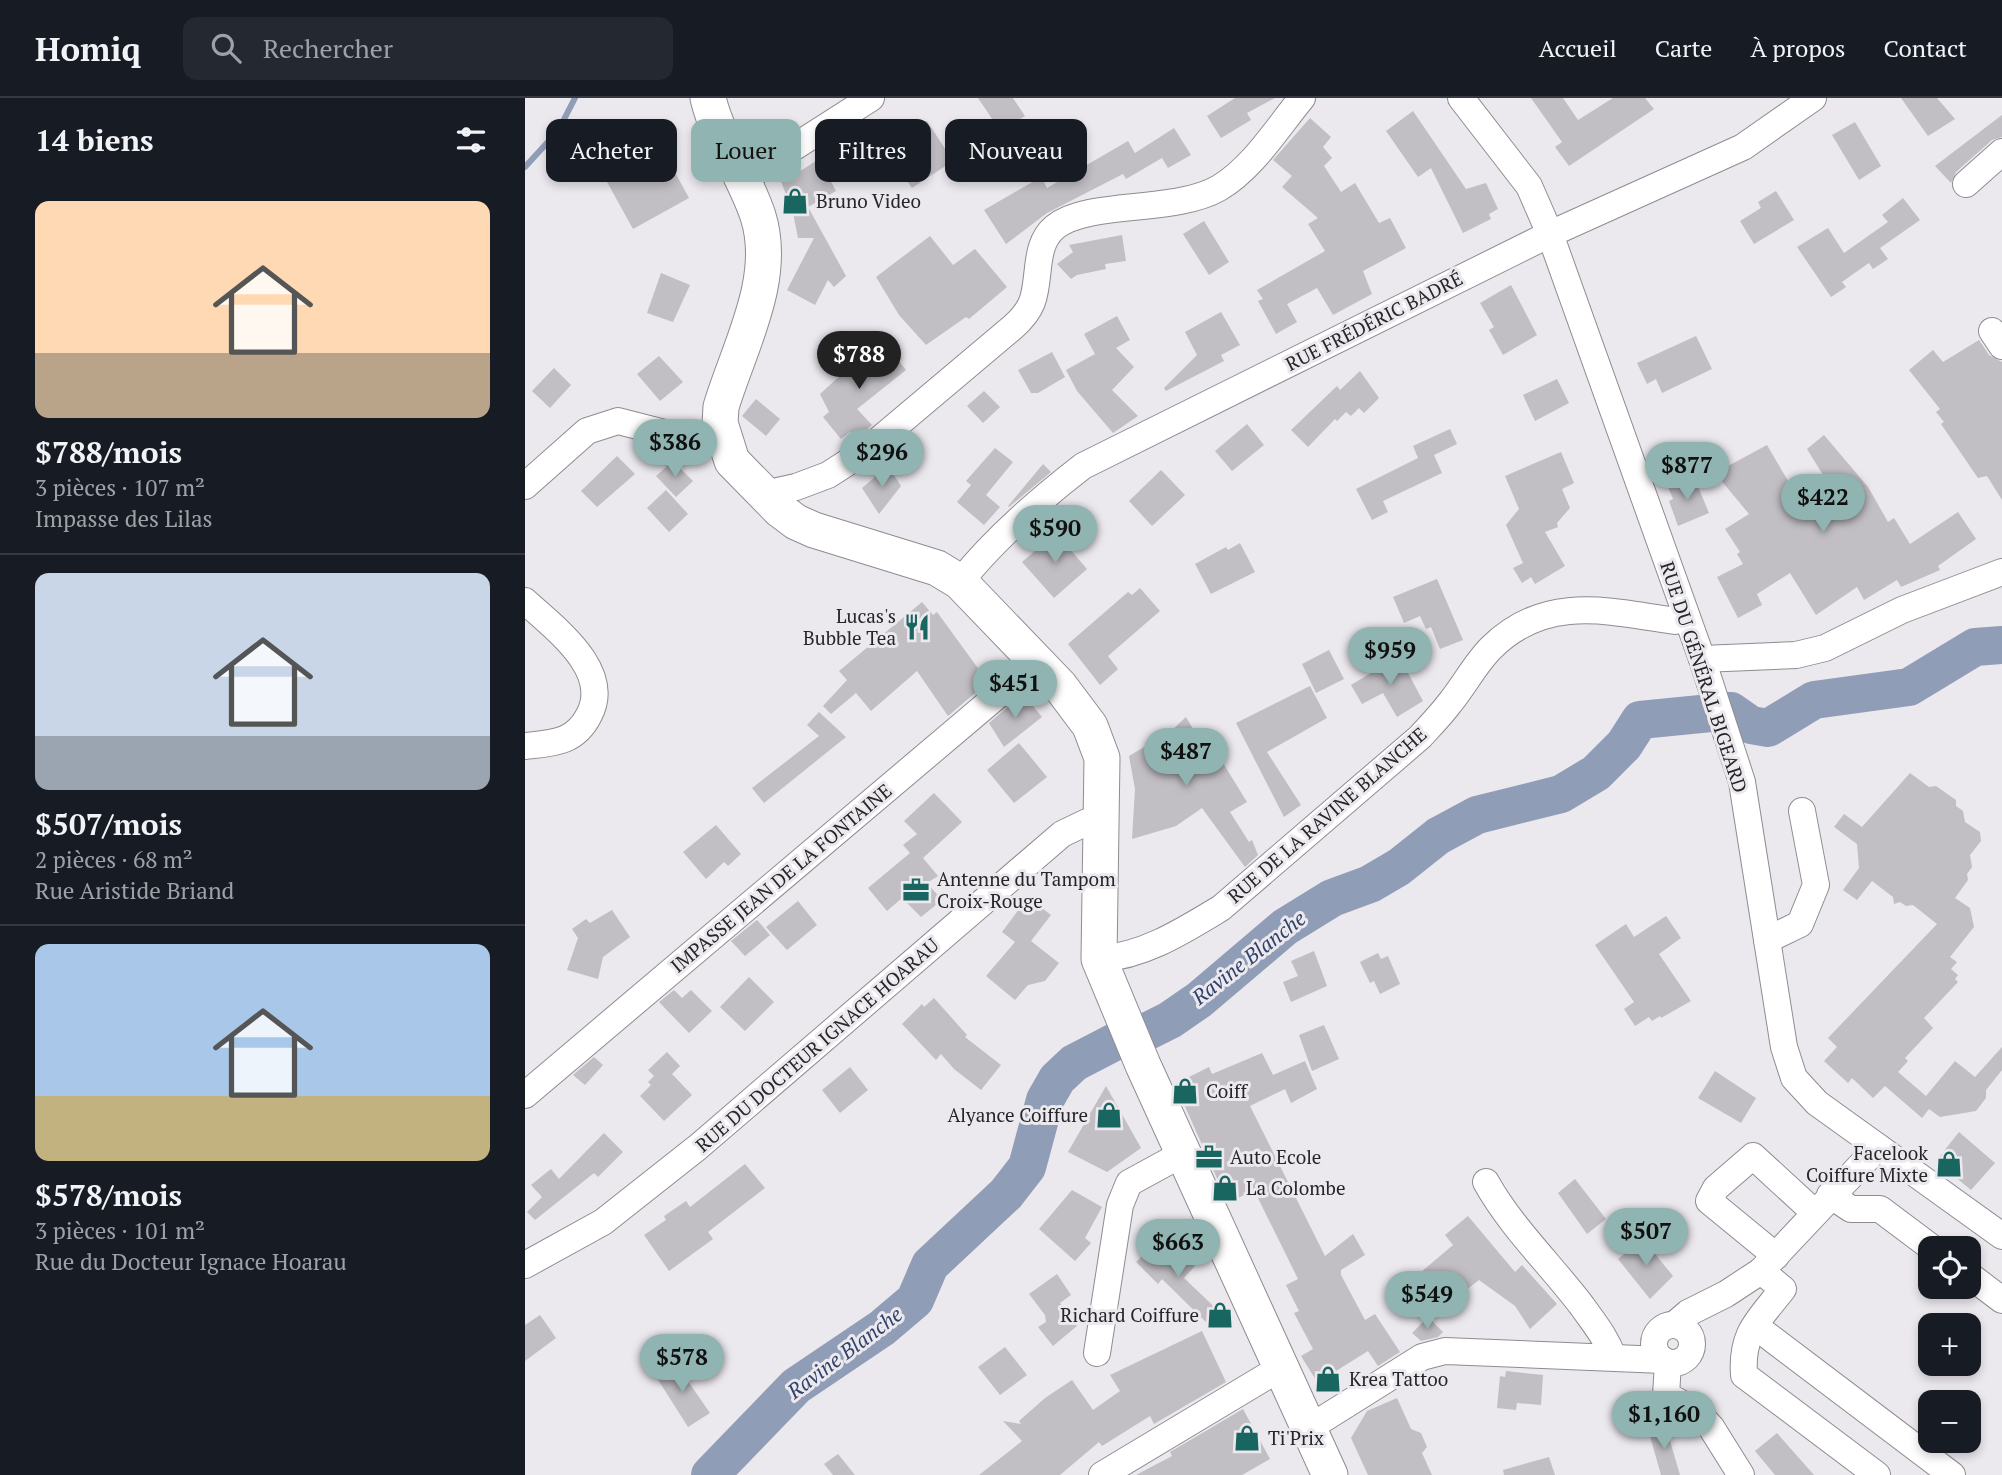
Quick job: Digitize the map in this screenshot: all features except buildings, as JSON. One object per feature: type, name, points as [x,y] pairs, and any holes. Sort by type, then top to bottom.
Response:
[{"type":"main road","points":[[708,98],[716,119]]},
{"type":"main road","points":[[742,182],[758,215],[764,243],[764,271],[721,407],[722,437],[732,461],[796,522],[937,568],[960,582],[1037,662],[1090,726],[1102,758],[1102,969],[1330,1475]]},
{"type":"street","points":[[801,143],[871,98]]},
{"type":"street","points":[[764,494],[796,487],[828,475],[867,450],[1013,327],[1031,305],[1040,254],[1055,228],[1072,217],[1182,201],[1219,188],[1247,166],[1302,98]]},
{"type":"street","name":"RUE DU GÉNÉRAL BIGEARD","points":[[1461,98],[1529,186],[1550,234],[1702,659],[1742,782],[1784,1047],[1794,1078],[1817,1103],[2002,1236]]},
{"type":"street","name":"RUE FRÉDÉRIC BADRÉ","points":[[960,582],[982,555],[1052,490],[1083,466],[1550,234],[1743,147],[1813,98]]},
{"type":"street","points":[[1966,184],[2002,152]]},
{"type":"street","points":[[525,486],[587,431],[618,421],[700,442],[722,437]]},
{"type":"street","points":[[1702,659],[1796,655],[1825,648],[1902,610],[2002,572]]},
{"type":"street","points":[[525,601],[589,669],[596,694],[587,719],[566,740],[552,745],[525,746]]},
{"type":"street","name":"RUE DE LA RAVINE BLANCHE","points":[[1102,969],[1187,929],[1221,908],[1420,737],[1449,704],[1490,649],[1513,628],[1543,614],[1577,610],[1675,621],[1686,618]]},
{"type":"street","name":"IMPASSE JEAN DE LA FONTAINE","points":[[525,1095],[1037,662]]},
{"type":"street","points":[[1767,940],[1800,923],[1814,894],[1816,885],[1802,811]]},
{"type":"street","name":"RUE DU DOCTEUR IGNACE HOARAU","points":[[525,1265],[603,1222],[698,1147],[1062,834],[1087,822],[1102,821]]},
{"type":"street","points":[[1741,1475],[1711,1427],[1697,1412],[1666,1395],[1666,1361],[1655,1350],[1655,1338],[1662,1328],[1674,1325],[1688,1313],[1726,1294],[1769,1264],[1822,1203],[1878,1147]]},
{"type":"street","points":[[1097,1353],[1120,1205],[1124,1194],[1129,1183],[1184,1153]]},
{"type":"street","points":[[1877,1475],[1744,1375],[1743,1346],[1783,1289],[1769,1264],[1709,1201],[1716,1188],[1753,1156],[1822,1203],[1851,1209],[1880,1209],[1918,1238]]},
{"type":"street","points":[[1486,1182],[1504,1210],[1551,1264],[1604,1336],[1613,1357]]},
{"type":"street","points":[[1981,1284],[2002,1300]]},
{"type":"street","points":[[1309,1428],[1434,1353],[1613,1357],[1666,1361],[1686,1358],[1726,1294]]},
{"type":"street","points":[[1674,1325],[1690,1335],[1692,1347]]},
{"type":"street","points":[[1755,1326],[1952,1475]]},
{"type":"street","points":[[1103,1475],[1282,1367]]},
{"type":"waterway","points":[[525,167],[558,131],[575,98]]},
{"type":"waterway","name":"Ravine Blanche","points":[[710,1475],[796,1386],[882,1328],[915,1300],[930,1265],[1006,1194],[1027,1167],[1045,1100],[1057,1079],[1074,1063],[1128,1035],[1146,1032],[1170,1020],[1199,1000],[1285,927],[1332,898],[1370,884],[1399,867],[1438,836],[1477,815],[1561,794],[1596,773],[1624,745],[1640,720],[1731,711],[1751,725],[1768,728],[1814,700],[1909,687],[1975,647],[2002,645]]},
{"type":"place","name":"Bruno Video","points":[[795,201]]},
{"type":"place","name":"Lucas's Bubble Tea","points":[[917,627]]},
{"type":"place","name":"Antenne du Tampom Croix-Rouge","points":[[916,890]]},
{"type":"place","name":"Coiff","points":[[1185,1091]]},
{"type":"place","name":"Alyance Coiffure","points":[[1109,1115]]},
{"type":"place","name":"Auto Ecole","points":[[1209,1157]]},
{"type":"place","name":"Facelook Coiffure Mixte","points":[[1949,1164]]},
{"type":"place","name":"La Colombe","points":[[1225,1188]]},
{"type":"place","name":"Richard Coiffure","points":[[1220,1315]]},
{"type":"place","name":"Krea Tattoo","points":[[1328,1379]]},
{"type":"place","name":"Ti'Prix","points":[[1247,1438]]}]
